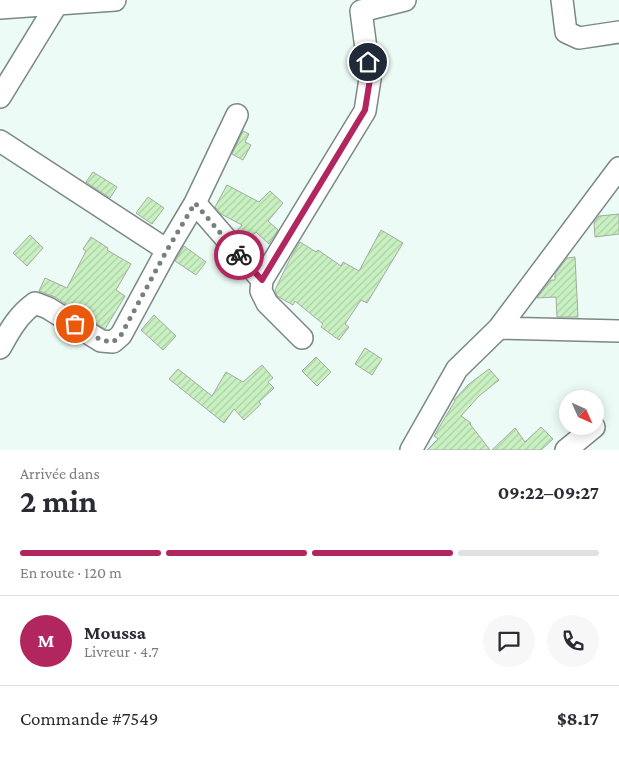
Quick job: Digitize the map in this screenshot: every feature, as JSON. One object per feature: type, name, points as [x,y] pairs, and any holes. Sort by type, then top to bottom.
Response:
[{"type":"street","points":[[0,8],[113,0]]},
{"type":"street","points":[[302,338],[267,303],[261,291],[262,280],[365,110],[370,79],[361,11],[405,0]]},
{"type":"street","points":[[562,0],[566,32],[579,38],[619,32]]},
{"type":"street","points":[[0,97],[57,4]]},
{"type":"street","points":[[0,348],[14,322],[35,303],[48,308],[101,340],[113,342],[121,335],[195,203],[237,115]]},
{"type":"street","points":[[0,141],[167,250]]},
{"type":"street","points":[[410,450],[457,369],[499,328],[619,168]]},
{"type":"street","points":[[195,203],[262,280]]},
{"type":"street","points":[[499,328],[619,332]]},
{"type":"street","points":[[566,450],[585,435]]},
{"type":"building","points":[[243,131],[249,134],[245,142],[251,145],[243,160],[232,154]]},
{"type":"building","points":[[93,172],[117,187],[110,198],[86,182]]},
{"type":"building","points":[[227,185],[259,202],[270,191],[283,203],[268,221],[278,230],[269,244],[256,232],[246,243],[236,232],[242,225],[221,214],[215,207]]},
{"type":"building","points":[[148,197],[164,208],[152,224],[136,213]]},
{"type":"building","points":[[619,214],[619,234],[595,237],[594,222],[599,216]]},
{"type":"building","points":[[381,230],[403,243],[367,303],[361,300],[345,324],[349,327],[339,340],[321,327],[323,324],[295,301],[293,305],[277,296],[275,290],[300,242],[316,252],[318,250],[341,266],[343,262],[359,271]]},
{"type":"building","points":[[30,235],[43,248],[27,266],[13,253]]},
{"type":"building","points":[[91,237],[108,248],[107,250],[131,264],[116,290],[125,296],[105,329],[55,297],[39,291],[45,278],[67,288],[86,251],[83,249]]},
{"type":"building","points":[[184,246],[206,262],[196,275],[175,261]]},
{"type":"building","points":[[575,257],[578,317],[557,317],[556,297],[537,298],[551,280],[555,280],[555,274],[567,258]]},
{"type":"building","points":[[154,315],[176,336],[163,350],[141,330]]},
{"type":"building","points":[[365,348],[382,359],[372,375],[355,364]]},
{"type":"building","points":[[316,357],[331,372],[317,386],[302,371]]},
{"type":"building","points":[[262,365],[273,378],[268,382],[274,388],[244,420],[234,409],[224,423],[169,379],[178,369],[212,396],[226,372],[243,382]]},
{"type":"building","points":[[489,369],[499,380],[479,396],[461,416],[471,423],[490,450],[427,450],[438,439],[434,436],[454,400],[469,384]]},
{"type":"building","points":[[541,427],[553,439],[541,450],[492,450],[515,428],[525,442]]},
{"type":"way so far","points":[[75,324],[101,340],[113,342],[121,335],[195,203],[239,255]]},
{"type":"route","points":[[239,255],[262,280],[365,110],[370,79],[368,62]]}]
